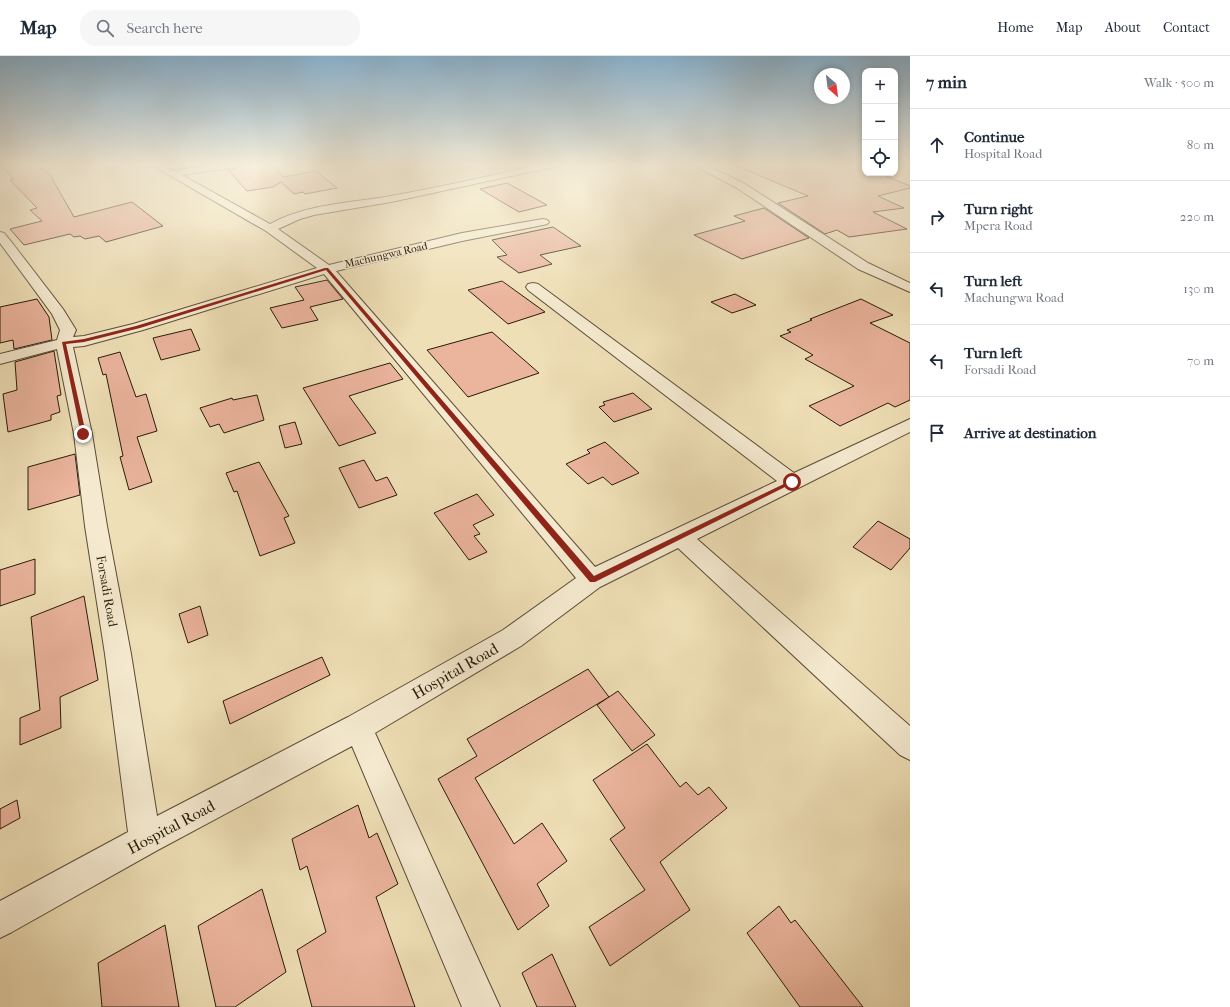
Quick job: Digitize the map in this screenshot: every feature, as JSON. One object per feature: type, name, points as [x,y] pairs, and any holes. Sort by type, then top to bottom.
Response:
[{"type":"street","points":[[233,208],[270,229],[327,269],[592,580]]},
{"type":"street","points":[[270,229],[289,218],[331,208]]},
{"type":"street","points":[[775,208],[863,266],[910,288]]},
{"type":"street","name":"Machungwa Road","points":[[0,359],[64,343],[84,341],[138,327],[327,269],[462,237],[543,222]]},
{"type":"street","name":"Forsadi Road","points":[[0,236],[11,248],[68,330],[64,343],[83,434],[96,526],[118,654],[145,840]]},
{"type":"street","points":[[533,287],[792,482]]},
{"type":"street","name":"Hospital Road","points":[[0,920],[145,840],[358,727],[512,638],[592,580],[910,425]]},
{"type":"street","points":[[680,537],[910,745]]},
{"type":"street","points":[[358,727],[481,1007]]},
{"type":"building","points":[[36,208],[69,208],[74,217],[107,208],[140,208],[163,226],[106,242],[99,236],[85,239],[80,236],[74,237],[70,234],[24,245],[10,229],[42,221],[30,210]]},
{"type":"building","points":[[513,208],[533,208],[519,212]]},
{"type":"building","points":[[765,208],[809,238],[742,259],[694,235],[745,221],[734,216]]},
{"type":"building","points":[[786,208],[901,208],[873,212],[907,229],[849,237],[837,230],[825,234]]},
{"type":"building","points":[[553,227],[581,246],[540,255],[552,264],[519,273],[497,257],[507,255],[492,240]]},
{"type":"building","points":[[327,280],[343,299],[310,307],[318,320],[282,328],[270,308],[304,300],[295,287]]},
{"type":"building","points":[[502,281],[545,312],[508,324],[468,290]]},
{"type":"building","points":[[735,294],[756,305],[732,313],[711,302]]},
{"type":"building","points":[[37,299],[49,317],[52,340],[14,349],[13,340],[0,343],[0,307]]},
{"type":"building","points":[[861,299],[893,315],[870,323],[910,343],[910,400],[895,407],[888,403],[840,426],[809,406],[854,386],[805,359],[813,355],[780,336],[791,332],[787,330],[812,320],[810,319]]},
{"type":"building","points":[[191,329],[200,350],[161,360],[153,338]]},
{"type":"building","points":[[492,332],[539,373],[468,397],[427,350]]},
{"type":"building","points":[[54,351],[61,395],[57,396],[60,412],[51,415],[51,420],[8,432],[3,394],[17,390],[15,362]]},
{"type":"building","points":[[120,352],[136,397],[146,394],[157,431],[137,437],[152,482],[129,490],[120,457],[123,456],[106,374],[103,375],[98,358]]},
{"type":"building","points":[[390,363],[403,379],[349,396],[376,433],[339,446],[303,388]]},
{"type":"building","points":[[633,393],[652,409],[614,422],[599,407],[605,405],[603,402]]},
{"type":"building","points":[[257,395],[264,420],[224,433],[219,424],[210,427],[200,408],[232,398],[233,400]]},
{"type":"building","points":[[295,422],[302,444],[285,448],[279,426]]},
{"type":"building","points":[[605,442],[639,473],[612,485],[603,477],[588,484],[566,464],[590,453],[587,450]]},
{"type":"building","points":[[75,454],[80,495],[28,510],[28,467]]},
{"type":"building","points":[[364,460],[376,481],[387,477],[397,495],[359,508],[339,468]]},
{"type":"building","points":[[259,462],[289,516],[284,518],[295,543],[260,556],[237,491],[234,492],[226,473]]},
{"type":"building","points":[[477,494],[494,515],[473,525],[480,534],[474,536],[487,552],[469,560],[434,513]]},
{"type":"building","points":[[878,521],[910,539],[910,548],[891,570],[853,547]]},
{"type":"building","points":[[35,559],[35,594],[0,606],[0,570]]},
{"type":"building","points":[[84,596],[98,680],[60,697],[61,728],[20,745],[20,718],[40,710],[31,617]]},
{"type":"building","points":[[200,606],[208,635],[188,643],[179,614]]},
{"type":"building","points":[[322,657],[330,675],[230,724],[223,701]]},
{"type":"building","points":[[588,669],[609,697],[475,778],[514,844],[542,823],[567,861],[537,884],[549,906],[518,930],[438,779],[477,756],[467,739]]},
{"type":"building","points":[[618,691],[655,735],[632,751],[597,705]]},
{"type":"building","points":[[647,744],[680,787],[686,782],[698,795],[709,787],[727,808],[660,862],[690,910],[610,966],[589,927],[645,890],[610,839],[625,828],[593,780]]},
{"type":"building","points":[[17,800],[20,818],[0,829],[0,809]]},
{"type":"building","points":[[358,805],[369,838],[377,833],[398,884],[376,897],[415,1007],[312,1007],[297,950],[326,932],[307,866],[300,870],[292,839]]},
{"type":"building","points":[[262,889],[286,972],[235,1007],[216,1007],[198,926]]},
{"type":"building","points":[[779,906],[791,923],[795,920],[863,1007],[800,1007],[747,933]]},
{"type":"building","points":[[165,925],[179,1007],[102,1007],[98,963]]},
{"type":"building","points":[[552,954],[576,1007],[537,1007],[522,973]]},
{"type":"route","points":[[83,434],[64,343],[84,341],[138,327],[327,269],[592,580],[792,482]]}]
